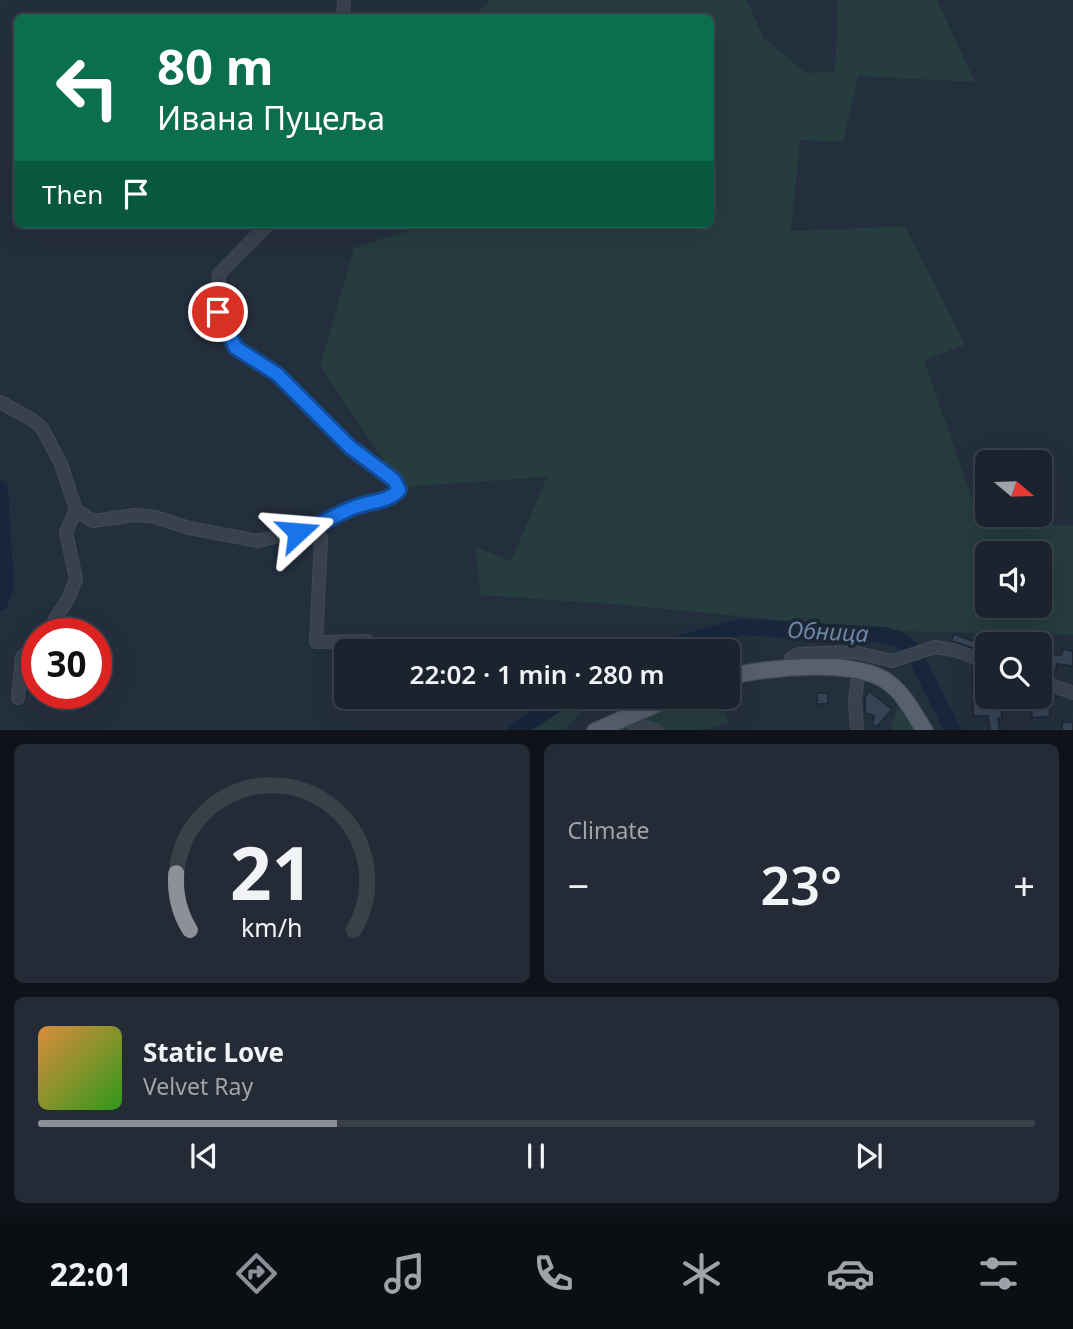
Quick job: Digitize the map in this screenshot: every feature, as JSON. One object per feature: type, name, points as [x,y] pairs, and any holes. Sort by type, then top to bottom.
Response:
[{"type":"main road","points":[[740,675],[789,669],[859,669],[876,675],[897,691],[925,730]]},
{"type":"main road","points":[[595,730],[645,709]]},
{"type":"street","points":[[0,402],[42,428],[61,464],[76,510],[93,521],[135,515],[155,517],[189,528],[258,541],[317,527],[357,506],[392,498],[399,490],[394,480],[350,447],[277,374],[236,348],[218,312],[219,274],[264,228]]},
{"type":"street","points":[[56,618],[76,579],[66,532],[76,510]]},
{"type":"street","points":[[317,527],[321,540],[316,642],[334,642]]},
{"type":"street","points":[[789,669],[791,658],[798,654],[846,652],[887,661],[899,660],[930,648],[947,648],[975,658]]},
{"type":"street","points":[[18,698],[21,667]]},
{"type":"street","points":[[857,730],[855,709],[859,669]]},
{"type":"street","points":[[1052,685],[1073,693]]},
{"type":"street","points":[[622,719],[657,730]]},
{"type":"green space","points":[[490,0],[747,0],[763,37],[805,73],[835,71],[838,0],[937,0],[975,82],[858,76],[843,142],[800,140],[791,231],[905,226],[965,345],[924,360],[975,507],[975,527],[1073,525],[1073,635],[1052,635],[1052,632],[896,631],[624,605],[481,595],[475,547],[511,561],[547,477],[402,487],[320,366],[354,248],[416,228],[714,228],[714,14],[477,14]]},
{"type":"green space","points":[[900,701],[914,730],[892,730]]},
{"type":"green space","points":[[550,709],[584,709],[565,730],[516,730]]},
{"type":"green space","points":[[647,709],[723,709],[729,723],[703,730],[597,730]]},
{"type":"building","points":[[954,634],[975,642],[975,649],[951,641]]},
{"type":"building","points":[[1063,649],[1073,651],[1073,666],[1057,664],[1056,671],[1052,670],[1052,655],[1061,655]]},
{"type":"building","points":[[972,668],[975,669],[975,709],[1001,709],[1002,718],[998,718],[1000,730],[990,730],[988,716],[973,716]]},
{"type":"building","points":[[869,691],[892,709],[878,726],[872,725],[874,716],[865,713],[865,697]]},
{"type":"building","points":[[817,693],[828,693],[828,704],[817,704]]},
{"type":"building","points":[[1031,709],[1050,709],[1050,716],[1032,718]]},
{"type":"building","points":[[1062,722],[1073,722],[1073,730],[1062,730]]},
{"type":"waterway","points":[[0,489],[6,587],[0,603]]},
{"type":"waterway","name":"Обница","points":[[696,639],[740,627],[884,635],[898,639],[913,651],[952,730]]},
{"type":"waterway","name":"Обница","points":[[518,730],[549,709]]},
{"type":"route","points":[[218,312],[236,348],[277,374],[314,414],[350,447],[394,480],[399,490],[392,498],[357,506],[317,527],[298,532]]}]
